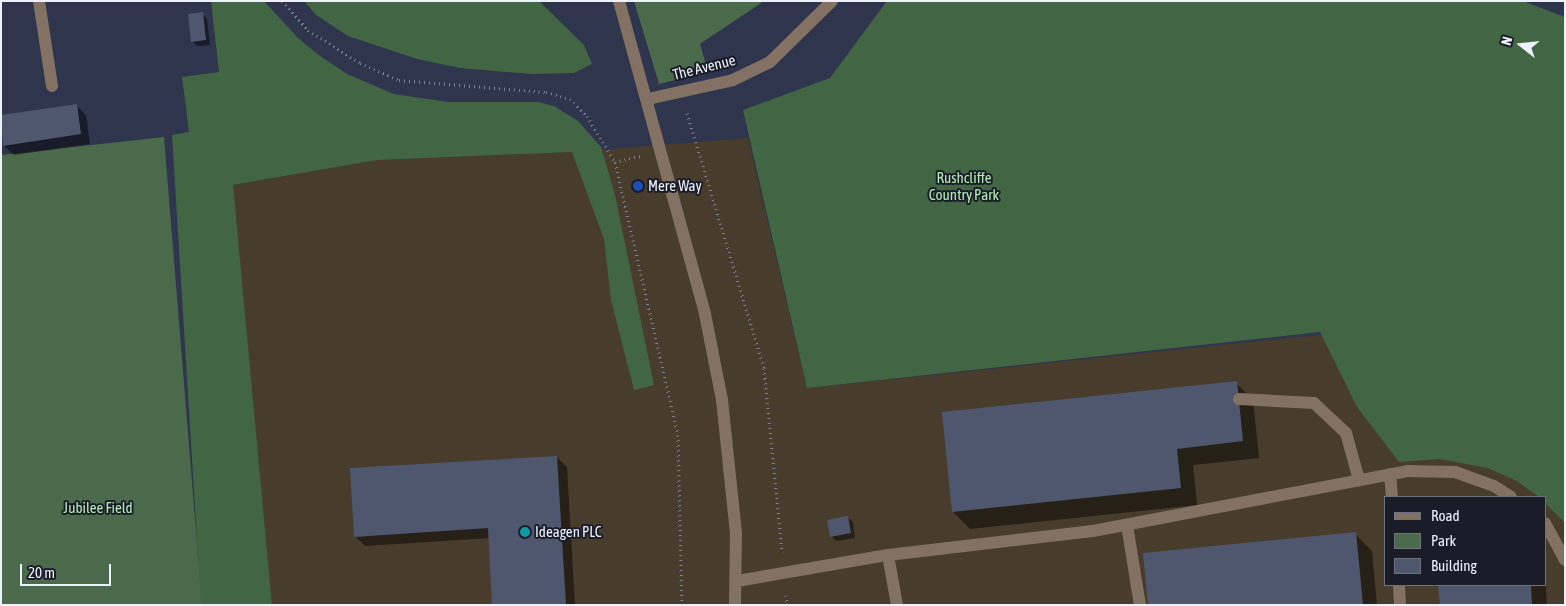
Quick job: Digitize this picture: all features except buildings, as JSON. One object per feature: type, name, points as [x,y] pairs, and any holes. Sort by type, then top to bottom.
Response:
[{"type":"street","points":[[39,1],[52,86]]},
{"type":"street","name":"The Avenue","points":[[648,99],[680,90],[733,80],[770,62],[832,1]]},
{"type":"street","points":[[617,4],[648,99],[705,314],[722,400],[736,534],[736,605]]},
{"type":"street","points":[[1239,399],[1314,403],[1346,433],[1359,480]]},
{"type":"street","points":[[737,581],[888,555],[950,550],[1127,525],[1390,474],[1455,472],[1494,486],[1510,496]]},
{"type":"street","points":[[1390,474],[1392,496]]},
{"type":"street","points":[[1127,525],[1140,605]]},
{"type":"street","points":[[1546,525],[1565,560]]},
{"type":"street","points":[[888,555],[896,605]]},
{"type":"street","points":[[1398,586],[1400,605]]},
{"type":"path","points":[[282,1],[308,30],[360,63],[399,80],[546,92],[570,98],[587,116],[614,162],[678,435],[682,605]]},
{"type":"path","points":[[680,90],[764,368],[787,605]]},
{"type":"path","points":[[614,162],[662,152]]},
{"type":"shaded area","points":[[748,138],[807,388],[1338,333],[1565,448],[1565,605],[272,605],[232,185],[377,160],[572,152]]},
{"type":"green space","points":[[211,1],[264,1],[298,38],[320,56],[347,74],[394,94],[448,102],[538,102],[554,106],[578,121],[601,147],[615,195],[654,385],[634,390],[611,300],[604,239],[572,152],[377,160],[233,185],[272,605],[201,605],[172,135],[189,132],[182,77],[219,72]]},
{"type":"green space","points":[[304,1],[539,1],[584,45],[592,64],[574,73],[532,74],[460,68],[417,59],[348,36],[316,15]]},
{"type":"green space","points":[[634,1],[764,1],[700,44],[708,72],[659,84]]},
{"type":"green space","name":"Rushcliffe Country Park","points":[[887,1],[1523,1],[1565,17],[1565,523],[1546,504],[1546,496],[1538,496],[1517,481],[1488,468],[1439,459],[1399,462],[1357,407],[1320,332],[807,388],[743,110],[830,78]]},
{"type":"green space","name":"Jubilee Field","points":[[164,137],[202,605],[1,605],[1,155]]},
{"type":"place","name":"Mere Way","points":[[638,186]]},
{"type":"place","name":"Ideagen PLC","points":[[525,532]]}]
